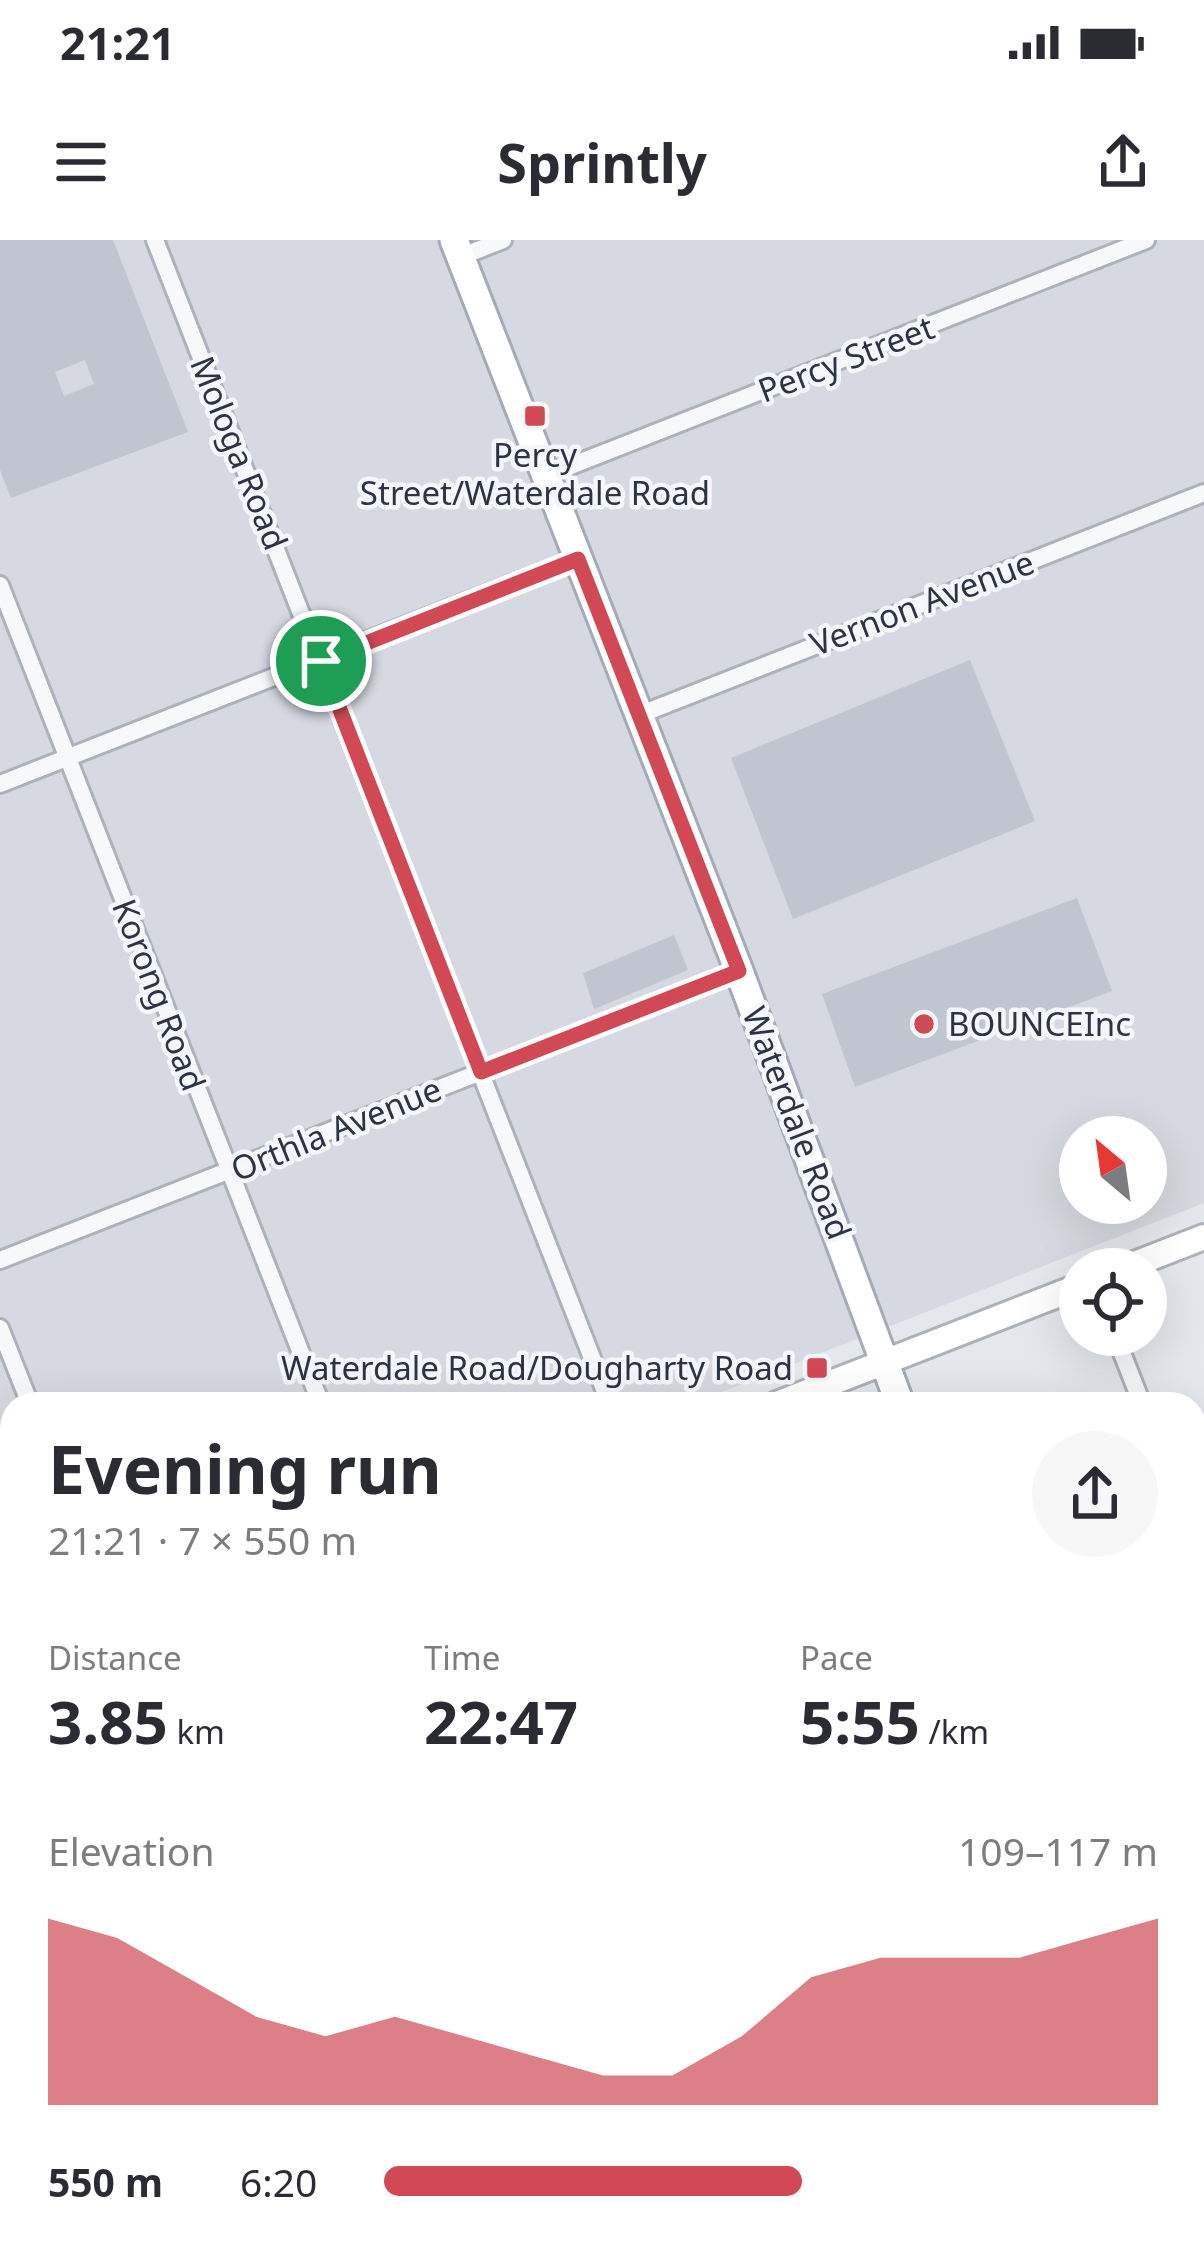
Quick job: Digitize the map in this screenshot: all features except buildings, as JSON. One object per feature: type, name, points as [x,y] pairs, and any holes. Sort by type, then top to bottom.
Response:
[{"type":"main road","name":"Waterdale Road","points":[[457,248],[739,971],[896,1392]]},
{"type":"street","name":"Mologa Road","points":[[155,240],[605,1392]]},
{"type":"street","points":[[457,248],[503,240]]},
{"type":"street","name":"Percy Street","points":[[545,476],[1146,240]]},
{"type":"street","name":"Vernon Avenue","points":[[639,715],[1204,493]]},
{"type":"street","points":[[0,784],[578,559]]},
{"type":"street","name":"Korong Road","points":[[0,585],[316,1392]]},
{"type":"street","name":"Orthla Avenue","points":[[0,1260],[739,971]]},
{"type":"street","points":[[1167,1251],[1204,1237]]},
{"type":"street","points":[[807,1392],[1059,1294]]},
{"type":"street","points":[[0,1328],[25,1392]]},
{"type":"street","points":[[1123,1356],[1137,1392]]},
{"type":"shaded area","points":[[0,240],[1204,240],[1204,1203],[1167,1217],[1167,1116],[1059,1116],[1059,1224],[1150,1224],[1089,1248],[1059,1248],[1059,1260],[722,1392],[0,1392]]},
{"type":"place","name":"Percy Street/Waterdale Road","points":[[535,416]]},
{"type":"place","name":"BOUNCEInc","points":[[924,1024]]},
{"type":"place","name":"Waterdale Road/Dougharty Road","points":[[817,1368]]},
{"type":"route","points":[[578,559],[739,971],[481,1072],[321,661],[578,559]]}]
